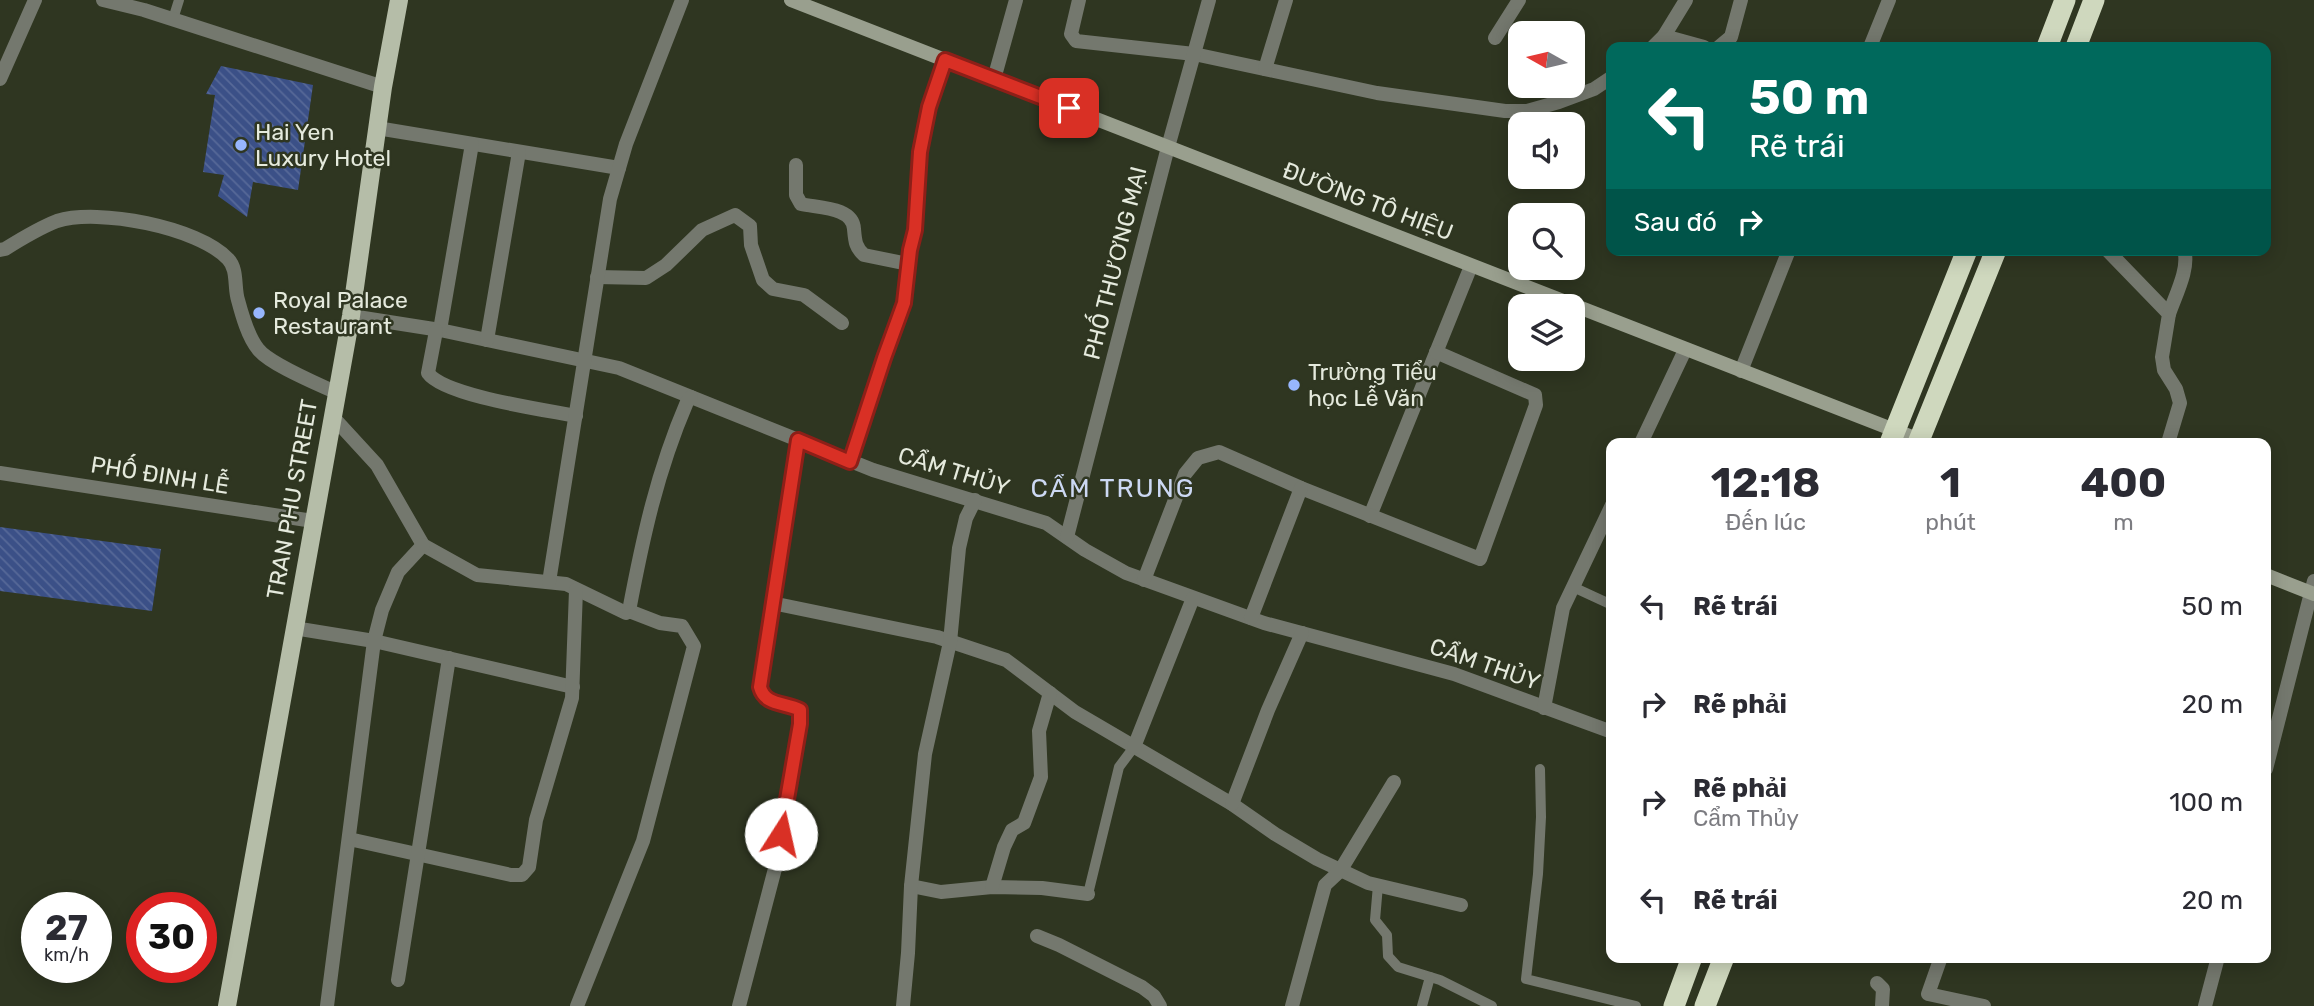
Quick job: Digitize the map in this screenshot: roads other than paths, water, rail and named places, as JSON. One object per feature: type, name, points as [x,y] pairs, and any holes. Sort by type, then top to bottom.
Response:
[{"type":"highway","points":[[2049,42],[2066,0]]},
{"type":"highway","points":[[2078,42],[2094,0]]},
{"type":"highway","points":[[1893,437],[1965,256]]},
{"type":"highway","points":[[1924,438],[1994,256]]},
{"type":"highway","points":[[1674,1006],[1690,963]]},
{"type":"highway","points":[[1705,1006],[1722,963]]},
{"type":"main road","name":"TRAN PHU STREET","points":[[227,1006],[351,316],[383,87],[399,0]]},
{"type":"street","points":[[0,79],[35,0]]},
{"type":"street","points":[[103,0],[173,19],[383,87]]},
{"type":"street","points":[[549,582],[610,199],[625,144],[682,0]]},
{"type":"street","name":"ĐƯỜNG TÔ HIỆU","points":[[791,0],[1741,371],[1893,437]]},
{"type":"street","points":[[994,79],[1016,0]]},
{"type":"street","points":[[1079,0],[1071,34],[1076,41],[1194,54],[1377,93],[1505,111],[1527,111],[1594,89],[1606,81]]},
{"type":"street","name":"PHỐ THƯƠNG MẠI","points":[[1067,537],[1209,0]]},
{"type":"street","points":[[1265,69],[1286,0]]},
{"type":"street","points":[[1495,37],[1519,0]]},
{"type":"street","points":[[1658,42],[1686,0]]},
{"type":"street","points":[[1725,42],[1731,37],[1741,0]]},
{"type":"street","points":[[1872,42],[1889,0]]},
{"type":"street","points":[[1664,36],[1686,42]]},
{"type":"street","points":[[850,462],[904,303],[915,230],[920,152],[929,107],[945,60]]},
{"type":"street","points":[[377,128],[618,169]]},
{"type":"street","points":[[472,144],[428,373],[438,383],[505,403],[576,416]]},
{"type":"street","points":[[487,340],[519,152]]},
{"type":"street","points":[[796,165],[796,195],[802,204],[851,216],[855,242],[864,255],[908,264]]},
{"type":"street","points":[[597,277],[646,278],[666,265],[702,230],[735,215],[750,226],[751,245],[763,280],[772,289],[804,295],[842,323]]},
{"type":"street","points":[[0,250],[57,221],[95,217],[163,226],[201,241],[230,260],[237,298],[259,352],[284,368],[337,393]]},
{"type":"street","points":[[1741,371],[1787,256]]},
{"type":"street","points":[[2112,256],[2169,314]]},
{"type":"street","points":[[2170,438],[2180,403],[2176,389],[2164,370],[2162,357],[2169,314],[2181,280],[2186,256]]},
{"type":"street","points":[[1370,516],[1471,266]]},
{"type":"street","name":"CẨM THỦY","points":[[351,316],[438,330],[619,368],[850,462],[1046,523],[1126,573],[1193,598],[1301,633],[1454,674],[1606,730]]},
{"type":"street","points":[[1643,438],[1685,350]]},
{"type":"street","points":[[1144,580],[1185,474],[1198,458],[1219,452],[1301,488],[1480,559],[1536,405],[1535,395],[1436,352]]},
{"type":"street","points":[[629,611],[646,522],[668,447],[691,397]]},
{"type":"street","points":[[332,416],[377,465],[423,545],[432,552],[477,575],[566,584],[626,612],[682,626],[694,646],[643,841],[577,1006]]},
{"type":"street","points":[[739,1006],[776,861],[800,724],[800,710],[791,705],[772,702],[762,695],[760,687],[798,440]]},
{"type":"street","name":"PHỐ ĐINH LỄ","points":[[0,473],[313,521]]},
{"type":"street","points":[[1251,618],[1301,488]]},
{"type":"street","points":[[903,1006],[911,886],[925,754],[950,642],[959,548],[966,519],[975,500]]},
{"type":"street","points":[[1544,708],[1563,608],[1606,518]]},
{"type":"street","points":[[327,1006],[374,641],[382,610],[398,572],[423,545]]},
{"type":"street","points":[[2271,577],[2313,590],[2271,750]]},
{"type":"street","points":[[349,839],[511,875],[522,875],[529,867],[536,820],[573,687],[576,590]]},
{"type":"street","points":[[1134,747],[1193,598]]},
{"type":"street","points":[[772,603],[848,617],[950,642],[1006,660],[1075,712],[1340,871],[1378,885],[1461,905]]},
{"type":"street","points":[[294,628],[374,641],[573,687]]},
{"type":"street","points":[[1232,804],[1301,633]]},
{"type":"street","points":[[398,980],[449,658]]},
{"type":"street","points":[[992,887],[1004,847],[1012,830],[1024,823],[1041,777],[1039,731],[1050,693]]},
{"type":"street","points":[[1292,1006],[1325,885],[1340,871],[1394,782]]},
{"type":"street","points":[[911,886],[942,892],[992,887],[1042,888],[1088,894]]},
{"type":"street","points":[[1037,936],[1142,987],[1154,996],[1160,1006]]},
{"type":"street","points":[[1939,963],[1928,994],[1984,1006]]},
{"type":"street","points":[[2205,1006],[2216,963]]},
{"type":"street","points":[[1877,983],[1883,989],[1882,1006]]},
{"type":"lane","points":[[173,19],[179,0]]},
{"type":"lane","points":[[1573,587],[1606,602]]},
{"type":"lane","points":[[1088,894],[1119,768],[1134,747]]},
{"type":"lane","points":[[1540,769],[1539,851],[1526,979],[1636,1006]]},
{"type":"lane","points":[[1378,885],[1375,920],[1387,935],[1388,956],[1398,967],[1430,977],[1492,1006]]},
{"type":"lane","points":[[1422,1006],[1430,977]]},
{"type":"place","name":"Hai Yen Luxury Hotel","points":[[241,145]]},
{"type":"place","name":"Royal Palace Restaurant","points":[[259,313]]},
{"type":"place","name":"Trường Tiểu học Lễ Văn","points":[[1294,385]]},
{"type":"district","name":"CẨM TRUNG","points":[[1113,488]]}]
